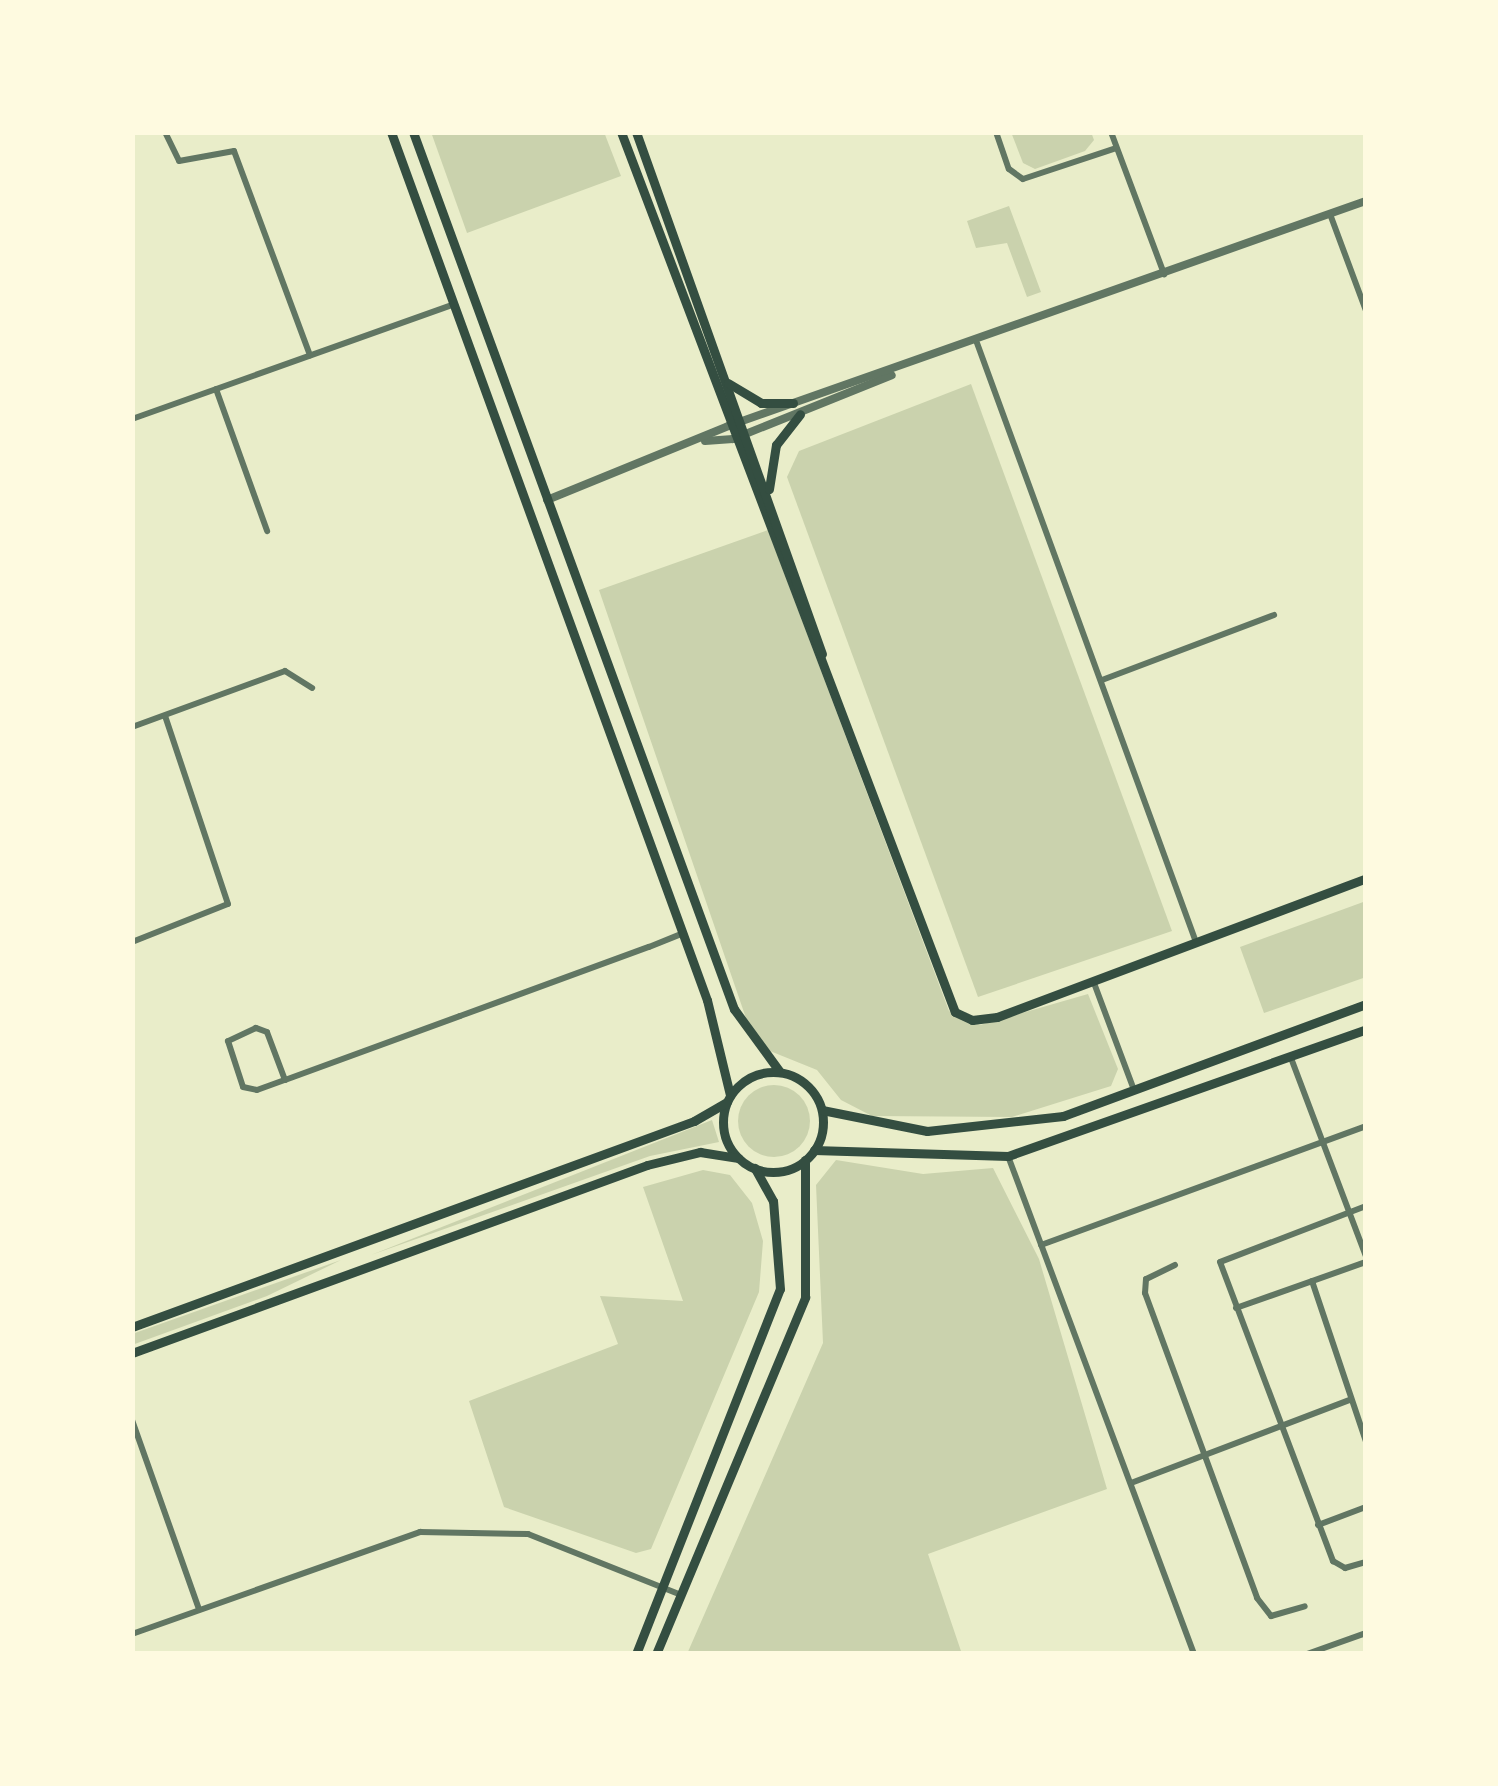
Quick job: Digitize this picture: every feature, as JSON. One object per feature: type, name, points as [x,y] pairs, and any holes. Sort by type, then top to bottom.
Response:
[{"type":"main road","points":[[391,132],[724,1052],[729,1099],[724,1132],[739,1158],[755,1168],[776,1172],[805,1160],[814,1150],[822,1110]]},
{"type":"main road","points":[[413,132],[734,1010],[780,1072]]},
{"type":"main road","points":[[621,132],[942,993],[955,1012],[980,1021],[1197,945],[1366,878]]},
{"type":"main road","points":[[635,132],[769,494],[823,665]]},
{"type":"main road","points":[[409,178],[428,171]]},
{"type":"main road","points":[[728,383],[761,403],[796,408],[776,445],[769,494]]},
{"type":"main road","points":[[578,648],[598,639]]},
{"type":"main road","points":[[132,1328],[355,1247],[729,1099],[752,1077],[780,1072],[802,1080],[822,1110],[894,1128],[1003,1126],[1134,1090],[1366,1004]]},
{"type":"main road","points":[[814,1150],[1008,1156],[1366,1029]]},
{"type":"main road","points":[[132,1353],[677,1156],[739,1158]]},
{"type":"main road","points":[[656,1654],[806,1298],[805,1160]]},
{"type":"main road","points":[[636,1654],[780,1289],[773,1201],[755,1168]]},
{"type":"main road","points":[[355,1247],[363,1269]]},
{"type":"street","points":[[165,132],[179,161],[233,151],[310,355]]},
{"type":"street","points":[[996,132],[1010,169],[1023,178],[1116,148]]},
{"type":"street","points":[[1111,132],[1164,274]]},
{"type":"street","points":[[547,500],[705,441],[728,426],[893,374],[1366,201]]},
{"type":"street","points":[[1330,214],[1366,311]]},
{"type":"street","points":[[132,419],[452,305]]},
{"type":"street","points":[[977,343],[1197,945]]},
{"type":"street","points":[[216,389],[267,531]]},
{"type":"street","points":[[705,441],[734,439],[796,408]]},
{"type":"street","points":[[1102,680],[1274,615]]},
{"type":"street","points":[[132,727],[285,670],[312,688]]},
{"type":"street","points":[[132,942],[228,904],[165,716]]},
{"type":"street","points":[[285,1080],[267,1032],[256,1028],[228,1041],[249,1092],[285,1080],[684,933]]},
{"type":"street","points":[[1094,982],[1134,1090]]},
{"type":"street","points":[[1235,1308],[1366,1260],[1292,1058]]},
{"type":"street","points":[[1041,1245],[1366,1126]]},
{"type":"street","points":[[1008,1156],[1194,1654]]},
{"type":"street","points":[[1366,1206],[1220,1262],[1318,1525],[1339,1567],[1366,1562]]},
{"type":"street","points":[[1175,1265],[1146,1280],[1145,1293],[1262,1610],[1279,1616],[1305,1606]]},
{"type":"street","points":[[1312,1281],[1366,1441]]},
{"type":"street","points":[[1131,1483],[1350,1400]]},
{"type":"street","points":[[132,1420],[199,1609]]},
{"type":"street","points":[[1318,1525],[1366,1507]]},
{"type":"street","points":[[132,1634],[420,1532],[460,1529],[528,1534],[681,1595]]},
{"type":"street","points":[[1307,1654],[1366,1633]]},
{"type":"green space","points":[[431,132],[604,132],[621,176],[467,233]]},
{"type":"green space","points":[[1011,132],[1091,132],[1094,140],[1085,151],[1035,169],[1023,163]]},
{"type":"green space","points":[[1009,206],[1041,292],[1027,297],[1007,243],[976,248],[967,221]]},
{"type":"green space","points":[[971,384],[1172,931],[978,997],[787,477],[799,451]]},
{"type":"green space","points":[[768,530],[949,1011],[980,1025],[1088,994],[1118,1069],[1111,1086],[1012,1117],[872,1116],[841,1100],[817,1070],[770,1051],[748,1024],[599,590]]},
{"type":"green space","points":[[1366,901],[1366,977],[1264,1013],[1240,947]]},
{"type":"green space","points":[[774,1085],[800,1095],[810,1121],[800,1147],[774,1157],[748,1147],[738,1121],[748,1095]]},
{"type":"green space","points":[[712,1120],[719,1142],[650,1156],[371,1255]]},
{"type":"green space","points":[[836,1160],[923,1174],[993,1168],[1039,1259],[1107,1489],[928,1554],[962,1654],[687,1654],[823,1343],[816,1185]]},
{"type":"green space","points":[[703,1170],[730,1175],[752,1203],[763,1241],[759,1292],[651,1549],[636,1553],[504,1507],[469,1401],[618,1344],[600,1296],[683,1301],[643,1187]]},
{"type":"green space","points":[[341,1260],[267,1296],[132,1345],[132,1334]]}]
